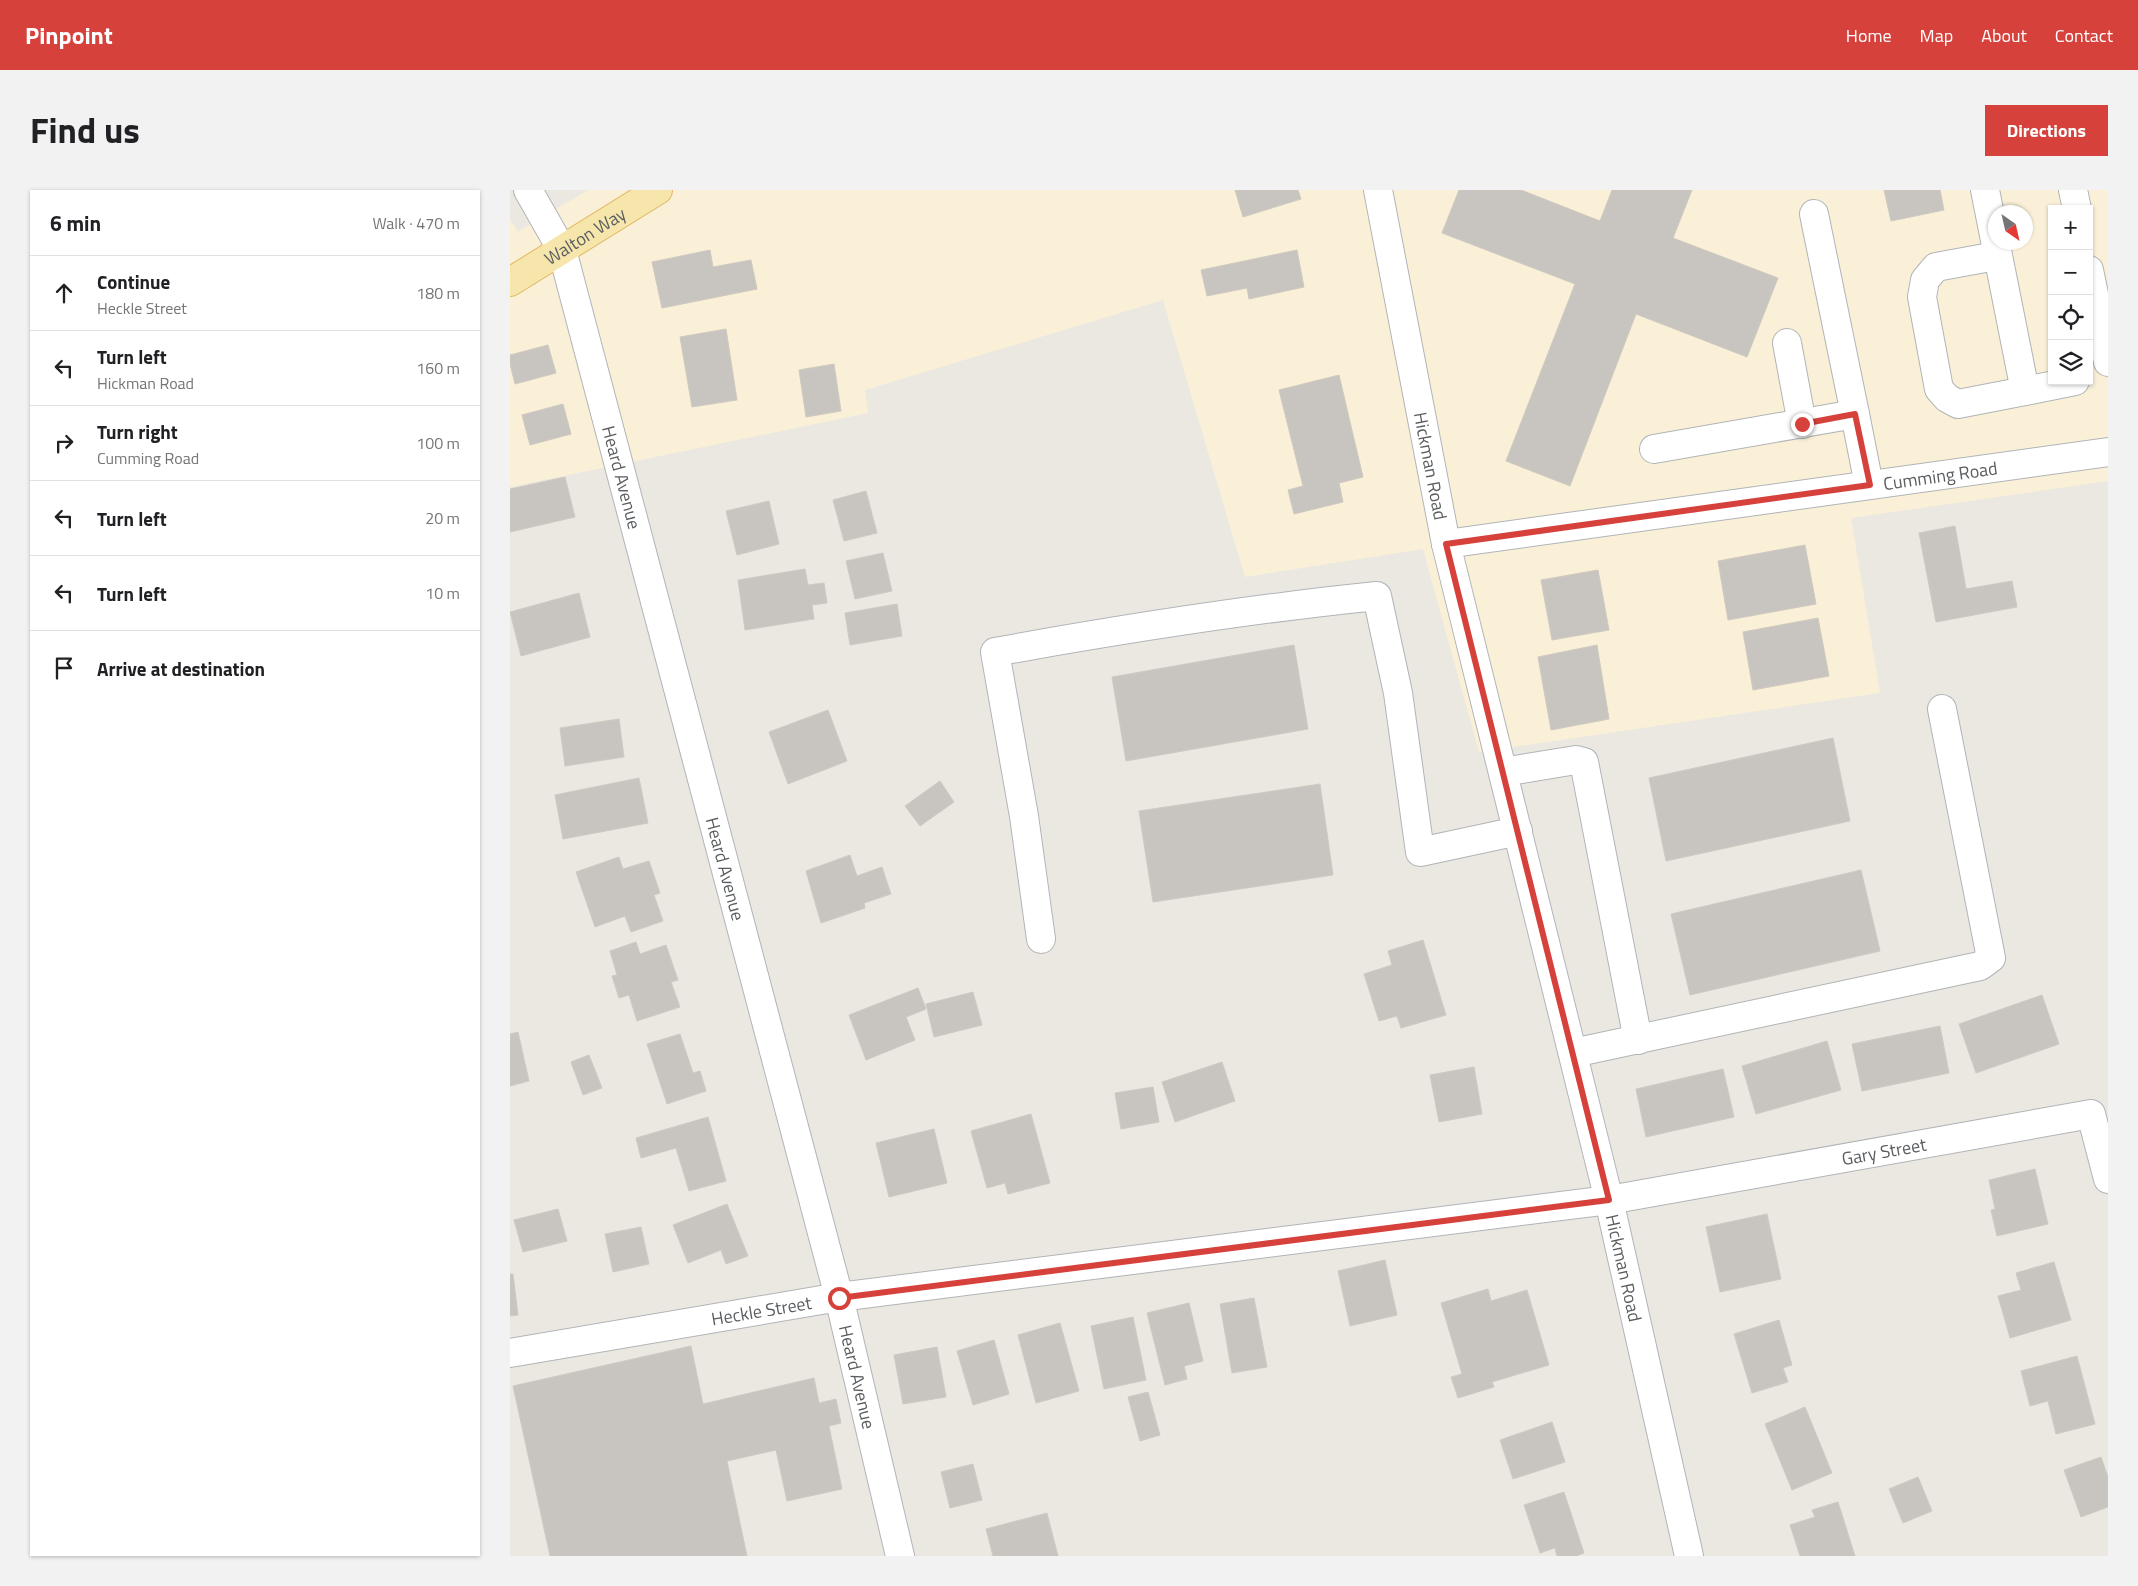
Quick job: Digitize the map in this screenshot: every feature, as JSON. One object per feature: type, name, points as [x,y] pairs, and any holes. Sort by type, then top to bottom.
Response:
[{"type":"main road","name":"Walton Way","points":[[510,282],[658,190]]},
{"type":"street","name":"Heard Avenue","points":[[528,190],[562,250],[839,1298],[900,1556]]},
{"type":"street","name":"Hickman Road","points":[[1378,190],[1446,544],[1609,1200],[1689,1556]]},
{"type":"street","points":[[1985,190],[1996,256],[2025,391]]},
{"type":"street","points":[[2073,190],[2076,205]]},
{"type":"street","points":[[1814,214],[1870,485]]},
{"type":"street","points":[[1996,256],[1936,267],[1925,280],[1922,297],[1939,389],[1947,398],[1958,404],[2055,385]]},
{"type":"street","points":[[2093,289],[2108,362]]},
{"type":"street","points":[[1787,343],[1802,424]]},
{"type":"street","points":[[2093,377],[2108,375]]},
{"type":"street","points":[[1654,449],[1855,414]]},
{"type":"street","name":"Cumming Road","points":[[1446,544],[2108,452]]},
{"type":"street","points":[[1041,939],[1024,816],[995,652],[1091,634],[1289,605],[1377,596],[1398,694],[1420,852],[1518,831]]},
{"type":"street","points":[[1573,1053],[1980,966],[1991,958],[1942,709]]},
{"type":"street","points":[[1503,772],[1576,760],[1584,762],[1638,1040]]},
{"type":"street","name":"Gary Street","points":[[1609,1200],[2091,1114],[2108,1179]]},
{"type":"street","name":"Heckle Street","points":[[510,1353],[839,1298],[1609,1200]]},
{"type":"shaded area","points":[[588,190],[2108,190],[2108,481],[1851,518],[1880,693],[1479,752],[1423,549],[1245,577],[1163,300],[865,390],[868,413],[510,487],[510,219],[518,232]]},
{"type":"building","points":[[1235,190],[1298,190],[1301,199],[1243,217]]},
{"type":"building","points":[[1459,190],[1521,190],[1600,221],[1612,190],[1692,190],[1673,238],[1778,278],[1747,357],[1636,314],[1570,486],[1506,461],[1575,284],[1442,233]]},
{"type":"building","points":[[1884,190],[1940,190],[1944,210],[1891,221]]},
{"type":"building","points":[[710,250],[713,267],[751,260],[757,289],[662,308],[652,262]]},
{"type":"building","points":[[1297,250],[1304,287],[1249,299],[1247,288],[1207,296],[1201,270]]},
{"type":"building","points":[[726,329],[737,400],[692,407],[680,337]]},
{"type":"building","points":[[548,345],[556,373],[515,384],[510,364],[510,355]]},
{"type":"building","points":[[834,364],[841,411],[806,417],[799,370]]},
{"type":"building","points":[[1339,375],[1363,477],[1339,483],[1343,502],[1294,514],[1288,490],[1303,486],[1279,390]]},
{"type":"building","points":[[563,404],[571,434],[530,445],[522,415]]},
{"type":"building","points":[[565,477],[575,517],[510,532],[510,489]]},
{"type":"building","points":[[866,491],[877,533],[844,541],[833,500]]},
{"type":"building","points":[[769,501],[779,544],[737,555],[726,511]]},
{"type":"building","points":[[1955,526],[1966,589],[2012,581],[2017,607],[1936,622],[1919,533]]},
{"type":"building","points":[[1805,545],[1816,604],[1728,620],[1718,561]]},
{"type":"building","points":[[883,553],[892,591],[855,599],[846,561]]},
{"type":"building","points":[[805,569],[808,585],[824,583],[827,603],[812,605],[814,619],[745,630],[738,580]]},
{"type":"building","points":[[1598,570],[1609,630],[1552,640],[1541,580]]},
{"type":"building","points":[[579,593],[590,637],[521,656],[510,612]]},
{"type":"building","points":[[897,604],[902,636],[850,645],[845,613]]},
{"type":"building","points":[[1818,618],[1829,676],[1753,690],[1743,632]]},
{"type":"building","points":[[1294,645],[1308,729],[1126,761],[1112,677]]},
{"type":"building","points":[[1597,645],[1609,719],[1551,730],[1538,657]]},
{"type":"building","points":[[828,710],[847,761],[788,784],[769,732]]},
{"type":"building","points":[[619,719],[624,757],[565,766],[560,728]]},
{"type":"building","points":[[1833,738],[1850,821],[1666,861],[1649,778]]},
{"type":"building","points":[[639,778],[648,823],[563,839],[555,795]]},
{"type":"building","points":[[940,781],[954,802],[920,826],[905,806]]},
{"type":"building","points":[[1320,784],[1333,875],[1153,902],[1139,811]]},
{"type":"building","points":[[850,855],[857,876],[882,867],[891,894],[864,903],[865,908],[821,923],[806,871]]},
{"type":"building","points":[[619,857],[623,869],[649,861],[660,893],[654,895],[663,921],[631,932],[625,916],[595,927],[576,872]]},
{"type":"building","points":[[1861,870],[1880,951],[1690,995],[1671,914]]},
{"type":"building","points":[[1423,940],[1446,1015],[1401,1028],[1397,1016],[1379,1021],[1364,974],[1392,965],[1388,951]]},
{"type":"building","points":[[636,942],[640,954],[666,945],[678,980],[671,982],[680,1007],[637,1021],[629,995],[619,998],[612,976],[617,975],[610,951]]},
{"type":"building","points":[[918,988],[926,1009],[906,1017],[915,1040],[866,1060],[849,1015]]},
{"type":"building","points":[[973,992],[982,1025],[934,1037],[926,1004]]},
{"type":"building","points":[[2042,995],[2059,1044],[1976,1073],[1959,1024]]},
{"type":"building","points":[[1940,1026],[1949,1073],[1862,1091],[1852,1044]]},
{"type":"building","points":[[518,1032],[529,1081],[510,1086],[510,1034]]},
{"type":"building","points":[[680,1034],[693,1073],[700,1071],[706,1091],[667,1104],[647,1044]]},
{"type":"building","points":[[1827,1041],[1841,1090],[1756,1114],[1742,1066]]},
{"type":"building","points":[[589,1055],[602,1088],[583,1095],[571,1062]]},
{"type":"building","points":[[1222,1062],[1235,1101],[1175,1122],[1162,1082]]},
{"type":"building","points":[[1474,1067],[1482,1114],[1439,1122],[1430,1075]]},
{"type":"building","points":[[1723,1069],[1734,1117],[1646,1137],[1636,1089]]},
{"type":"building","points":[[1153,1087],[1159,1122],[1121,1129],[1115,1093]]},
{"type":"building","points":[[1031,1114],[1050,1183],[1008,1194],[1005,1183],[987,1188],[971,1131]]},
{"type":"building","points":[[708,1117],[726,1181],[689,1191],[676,1148],[641,1158],[636,1138]]},
{"type":"building","points":[[934,1129],[947,1183],[889,1197],[876,1143]]},
{"type":"building","points":[[2035,1169],[2048,1224],[1997,1236],[1991,1210],[1995,1209],[1989,1180]]},
{"type":"building","points":[[727,1204],[748,1256],[726,1264],[721,1250],[688,1263],[673,1225]]},
{"type":"building","points":[[558,1209],[567,1241],[523,1252],[514,1220]]},
{"type":"building","points":[[1767,1214],[1781,1279],[1720,1292],[1706,1227]]},
{"type":"building","points":[[641,1227],[649,1264],[613,1272],[605,1234]]},
{"type":"building","points":[[1385,1260],[1397,1315],[1350,1326],[1338,1271]]},
{"type":"building","points":[[2054,1262],[2071,1320],[2010,1338],[1998,1296],[2021,1290],[2016,1273]]},
{"type":"building","points":[[510,1274],[513,1274],[518,1315],[510,1316]]},
{"type":"building","points":[[1488,1289],[1491,1301],[1527,1290],[1549,1365],[1492,1382],[1494,1387],[1458,1398],[1451,1377],[1462,1374],[1441,1303]]},
{"type":"building","points":[[1254,1298],[1267,1367],[1232,1373],[1220,1304]]},
{"type":"building","points":[[1189,1303],[1203,1361],[1184,1366],[1187,1379],[1165,1385],[1147,1313]]},
{"type":"building","points":[[1133,1317],[1146,1380],[1104,1389],[1091,1326]]},
{"type":"building","points":[[1779,1320],[1792,1365],[1783,1368],[1788,1382],[1752,1393],[1734,1334]]},
{"type":"building","points":[[1060,1323],[1079,1391],[1036,1403],[1018,1335]]},
{"type":"building","points":[[994,1340],[1009,1394],[973,1405],[957,1351]]},
{"type":"building","points":[[691,1346],[703,1404],[814,1378],[819,1403],[836,1399],[841,1423],[829,1426],[842,1489],[787,1501],[776,1450],[727,1461],[747,1556],[550,1556],[513,1386]]},
{"type":"building","points":[[937,1347],[946,1397],[903,1404],[894,1355]]},
{"type":"building","points":[[2077,1356],[2095,1424],[2056,1434],[2048,1401],[2030,1406],[2021,1371]]},
{"type":"building","points":[[1148,1392],[1160,1435],[1140,1441],[1128,1397]]},
{"type":"building","points":[[1805,1407],[1832,1473],[1792,1490],[1765,1424]]},
{"type":"building","points":[[1552,1422],[1565,1462],[1513,1479],[1500,1440]]},
{"type":"building","points":[[2101,1457],[2108,1477],[2108,1507],[2081,1517],[2064,1470]]},
{"type":"building","points":[[973,1464],[982,1500],[950,1508],[941,1472]]},
{"type":"building","points":[[1918,1477],[1932,1511],[1903,1523],[1889,1489]]},
{"type":"building","points":[[1564,1492],[1584,1553],[1576,1556],[1557,1556],[1555,1548],[1540,1553],[1524,1505]]},
{"type":"building","points":[[1838,1502],[1855,1556],[1800,1556],[1790,1525],[1815,1517],[1812,1510]]},
{"type":"building","points":[[1047,1513],[1058,1556],[993,1556],[986,1529]]},
{"type":"route","points":[[839,1298],[1609,1200],[1446,544],[1870,485],[1855,414],[1802,424]]}]
